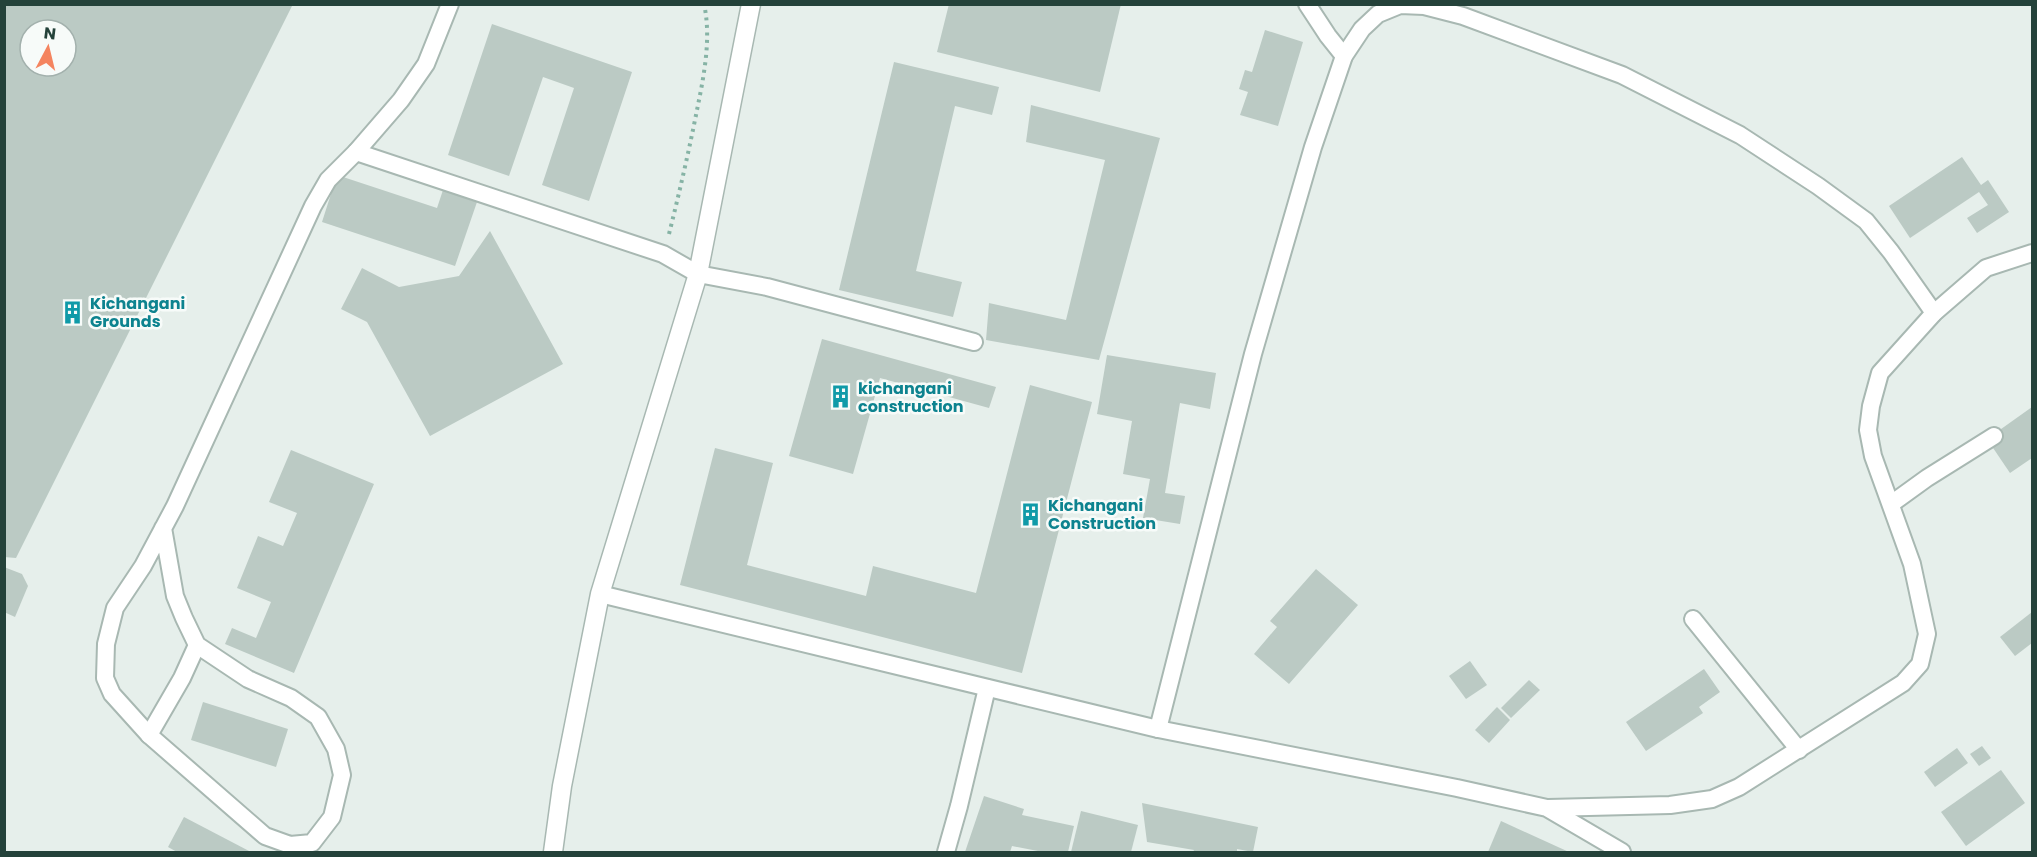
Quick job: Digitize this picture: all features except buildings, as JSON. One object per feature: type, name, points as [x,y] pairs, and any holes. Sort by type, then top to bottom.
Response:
[{"type":"street","points":[[553,852],[561,786],[600,594],[698,274],[751,4]]},
{"type":"lane","points":[[163,528],[175,596],[198,645],[248,678],[291,698],[318,717],[336,749],[342,775],[332,818],[312,843],[290,845],[265,836],[149,735],[112,694],[105,678],[106,644],[115,608],[143,566],[163,528],[313,206],[328,180],[356,152],[401,100],[426,64],[450,4]]},
{"type":"lane","points":[[1307,4],[1344,56]]},
{"type":"lane","points":[[1158,729],[1253,354],[1313,147],[1344,56],[1362,29],[1378,14],[1400,5],[1463,16],[1622,75],[1740,135],[1818,186],[1866,221],[1934,313]]},
{"type":"lane","points":[[356,152],[663,254],[698,274],[767,287],[974,342]]},
{"type":"lane","points":[[600,594],[1158,729],[1547,808],[1670,805],[1712,799],[1739,787],[1903,683],[1920,664],[1927,634],[1912,564],[1873,456],[1868,430],[1871,406],[1880,373],[1934,313],[1986,268],[2032,254]]},
{"type":"lane","points":[[1891,504],[1927,478],[1994,436]]},
{"type":"lane","points":[[1693,619],[1798,750]]},
{"type":"lane","points":[[149,735],[198,645]]},
{"type":"lane","points":[[945,852],[959,806],[987,688]]},
{"type":"lane","points":[[1547,808],[1622,852]]},
{"type":"path","points":[[663,254],[681,187],[702,84],[706,52],[704,4]]},
{"type":"place","name":"Kichangani Grounds","points":[[72,312]]},
{"type":"place","name":"kichangani construction","points":[[840,397]]},
{"type":"place","name":"Kichangani Construction","points":[[1030,514]]}]
